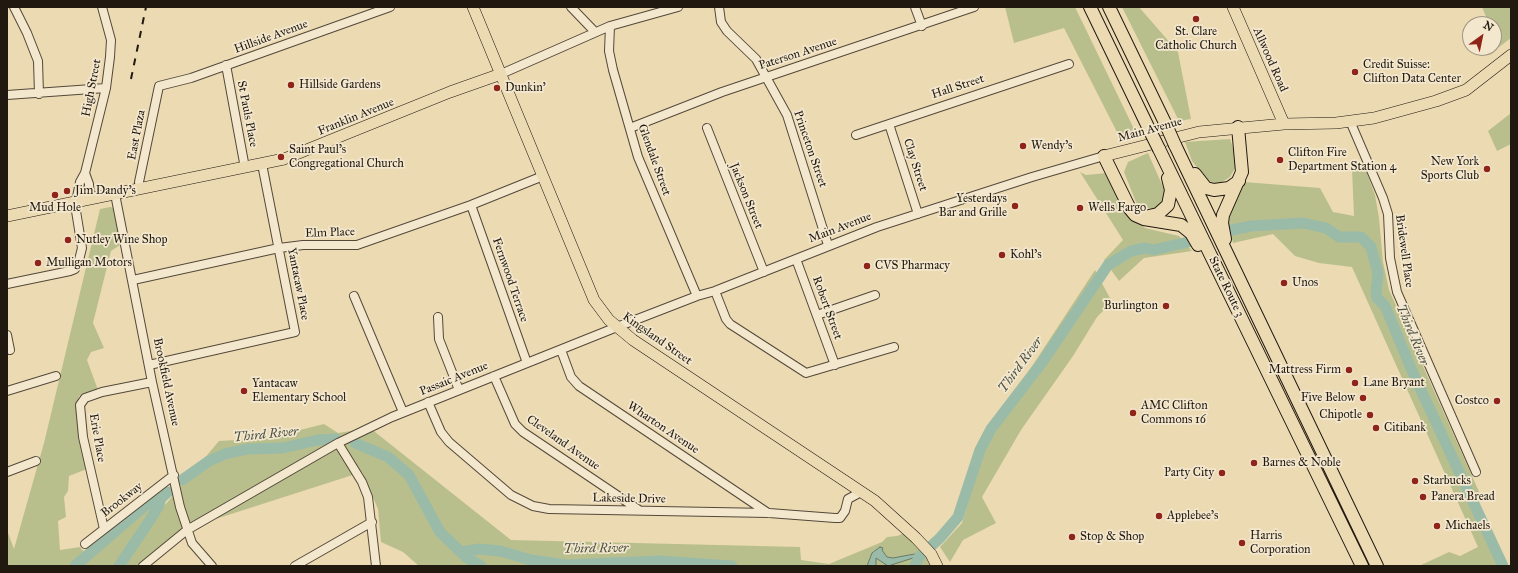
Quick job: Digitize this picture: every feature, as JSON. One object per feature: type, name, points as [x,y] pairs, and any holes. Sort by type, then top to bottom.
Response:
[{"type":"highway","name":"State Route 3","points":[[1090,7],[1362,566]]},
{"type":"highway","name":"State Route 3","points":[[1109,7],[1377,566]]},
{"type":"highway","points":[[1229,256],[1223,230],[1223,215],[1226,206],[1240,180],[1243,165],[1238,127]]},
{"type":"highway","points":[[1175,145],[1200,182],[1206,188],[1222,190],[1229,188],[1240,180]]},
{"type":"highway","points":[[1135,215],[1150,217],[1158,214],[1164,210],[1170,199],[1171,190],[1159,149]]},
{"type":"highway","points":[[1104,156],[1130,209],[1135,215],[1144,219],[1174,222],[1181,225],[1191,233],[1277,391]]},
{"type":"main road","name":"Kingsland Street","points":[[473,7],[594,300],[609,320],[632,340],[875,501],[888,511],[928,551],[937,566]]},
{"type":"main road","name":"Allwood Road","points":[[1233,7],[1284,124]]},
{"type":"main road","name":"Main Avenue","points":[[1104,156],[1179,136],[1238,127],[1284,124],[1316,124],[1374,118],[1454,96],[1466,90],[1511,55]]},
{"type":"main road","name":"Franklin Avenue","points":[[7,216],[284,159],[450,92],[501,74]]},
{"type":"street","points":[[14,7],[28,33],[38,61],[39,94]]},
{"type":"street","name":"High Street","points":[[7,284],[70,271],[75,269],[78,264],[82,248],[76,202],[80,182],[85,173],[106,88],[110,40],[102,7]]},
{"type":"street","name":"Hillside Avenue","points":[[159,86],[191,78],[390,7]]},
{"type":"street","points":[[571,7],[595,32]]},
{"type":"street","name":"Franklin Avenue","points":[[501,74],[610,26],[678,7]]},
{"type":"street","name":"Princeton Street","points":[[719,7],[721,22],[726,31],[749,50],[767,76],[793,131],[828,245]]},
{"type":"street","points":[[916,7],[922,26]]},
{"type":"street","name":"Paterson Avenue","points":[[630,128],[767,76],[922,26],[974,7]]},
{"type":"street","name":"Glendale Street","points":[[610,26],[609,51],[638,157],[697,296]]},
{"type":"street","name":"Hall Street","points":[[856,135],[1069,64]]},
{"type":"street","name":"St Pauls Place","points":[[226,65],[245,168]]},
{"type":"street","name":"East Plaza","points":[[140,189],[139,182],[159,86]]},
{"type":"street","points":[[7,95],[39,94],[106,88]]},
{"type":"street","name":"Bridewell Place","points":[[1350,121],[1384,198],[1388,214],[1390,258],[1397,292],[1476,472]]},
{"type":"street","name":"Clay Street","points":[[889,124],[918,214]]},
{"type":"street","name":"Jackson Street","points":[[707,128],[764,272]]},
{"type":"street","name":"Main Avenue","points":[[796,259],[828,245],[918,214],[1028,178],[1104,156]]},
{"type":"street","name":"Yantacaw Place","points":[[149,365],[295,332],[262,164]]},
{"type":"street","name":"High Street","points":[[85,173],[89,184],[90,199]]},
{"type":"street","name":"Elm Place","points":[[133,280],[279,248],[303,245],[357,245],[471,205],[543,176]]},
{"type":"street","name":"Brookfield Avenue","points":[[116,194],[152,382],[187,530],[192,543],[212,566]]},
{"type":"street","name":"Fernwood Terrace","points":[[471,205],[527,363]]},
{"type":"street","name":"Passaic Avenue","points":[[142,566],[187,530],[362,430],[403,412],[617,327],[697,296],[715,292],[796,259]]},
{"type":"street","name":"Robert Street","points":[[796,259],[834,365]]},
{"type":"street","points":[[715,292],[726,320],[730,324],[801,371],[812,373],[894,347]]},
{"type":"street","points":[[354,296],[403,412]]},
{"type":"street","points":[[817,315],[875,296]]},
{"type":"street","points":[[438,317],[440,339],[459,390]]},
{"type":"street","points":[[7,335],[10,350]]},
{"type":"street","name":"Wharton Avenue","points":[[560,350],[571,378],[578,386],[769,513]]},
{"type":"street","points":[[7,390],[56,376]]},
{"type":"street","name":"Cleveland Avenue","points":[[494,376],[519,428],[640,511]]},
{"type":"street","name":"Erie Place","points":[[104,529],[83,437],[80,405],[85,398],[102,392],[152,382]]},
{"type":"street","name":"Lakeside Drive","points":[[428,402],[441,432],[449,442],[511,495],[533,506],[549,509],[769,513],[840,518],[845,511],[848,499],[861,492]]},
{"type":"street","points":[[338,443],[362,482],[370,505],[376,566]]},
{"type":"street","points":[[7,472],[36,461]]},
{"type":"street","name":"Brookway","points":[[85,544],[174,475]]},
{"type":"street","points":[[295,566],[372,522]]},
{"type":"green space","points":[[1005,7],[1075,7],[1135,131],[1119,136],[1064,28],[1014,43]]},
{"type":"green space","points":[[1122,7],[1139,7],[1178,52],[1191,119],[1179,121]]},
{"type":"green space","points":[[1482,7],[1511,7],[1511,38],[1502,45],[1502,16],[1486,16]]},
{"type":"green space","points":[[1511,113],[1511,144],[1497,151],[1488,131]]},
{"type":"green space","points":[[1230,139],[1238,163],[1230,177],[1219,184],[1208,181],[1192,161],[1185,142]]},
{"type":"green space","points":[[1148,153],[1167,196],[1156,209],[1138,207],[1124,172],[1128,162]]},
{"type":"green space","points":[[1363,163],[1375,195],[1379,218],[1383,262],[1389,290],[1481,496],[1476,498],[1507,566],[1419,566],[1449,552],[1460,556],[1478,547],[1352,267],[1319,263],[1295,256],[1273,234],[1233,243],[1227,219],[1244,182],[1320,188],[1333,212],[1354,216],[1352,170]]},
{"type":"green space","points":[[1080,172],[1086,175],[1107,173],[1130,212],[1145,228],[1179,236],[1192,251],[1144,258],[1119,281],[1104,260],[1123,240]]},
{"type":"green space","points":[[110,207],[116,208],[120,245],[111,251],[93,323],[104,348],[91,352],[87,360],[98,390],[79,396],[77,407],[87,469],[69,476],[68,491],[64,497],[66,517],[58,521],[60,550],[80,547],[87,555],[75,566],[7,566],[7,530],[14,549],[44,443],[100,209]]},
{"type":"green space","points":[[1095,270],[1112,302],[1097,317],[1073,356],[1021,430],[982,497],[996,523],[963,540],[950,562],[940,547],[962,523],[991,429]]},
{"type":"green space","points":[[324,424],[338,433],[370,428],[511,540],[800,547],[801,560],[829,564],[882,542],[887,537],[897,536],[909,531],[925,547],[920,552],[925,558],[931,554],[937,566],[419,566],[403,552],[381,542],[378,509],[362,472],[200,524],[150,566],[77,566],[156,499],[158,498],[165,505],[219,441],[268,438]]},
{"type":"shaded area","points":[[880,547],[883,548],[882,550],[887,557],[893,558],[920,553],[923,558],[918,566],[911,566],[914,562],[913,558],[888,566],[876,558],[876,566],[867,566],[872,553]]},
{"type":"waterway","name":"Third River","points":[[1232,230],[1251,226],[1303,223],[1326,228],[1339,237],[1361,237],[1371,247],[1378,273],[1376,292],[1377,298],[1385,306],[1413,373],[1503,566]]},
{"type":"waterway","name":"Third River","points":[[915,566],[919,557],[940,538],[958,517],[980,450],[991,429],[1043,361],[1108,265],[1131,251],[1145,248],[1153,250],[1188,242]]},
{"type":"waterway","name":"Third River","points":[[182,480],[209,461],[225,454],[247,449],[283,448],[318,440],[336,439]]},
{"type":"waterway","name":"Third River","points":[[355,443],[388,457],[409,475],[440,532],[466,557],[481,566]]},
{"type":"waterway","name":"Third River","points":[[119,566],[150,520],[159,505],[161,498],[168,492]]},
{"type":"waterway","name":"Third River","points":[[75,566],[148,503],[156,498],[161,498]]},
{"type":"waterway","name":"Third River","points":[[462,552],[479,549],[500,551],[531,560],[566,565],[659,561],[732,566]]},
{"type":"railway","points":[[131,79],[146,7]]},
{"type":"place","name":"St. Clare Catholic Church","points":[[1196,19]]},
{"type":"place","name":"Credit Suisse: Clifton Data Center","points":[[1355,72]]},
{"type":"place","name":"Hillside Gardens","points":[[291,85]]},
{"type":"place","name":"Dunkin'","points":[[497,88]]},
{"type":"place","name":"Wendy's","points":[[1023,146]]},
{"type":"place","name":"Saint Paul's Congregational Church","points":[[281,157]]},
{"type":"place","name":"Clifton Fire Department Station 4","points":[[1280,160]]},
{"type":"place","name":"New York Sports Club","points":[[1487,169]]},
{"type":"place","name":"Jim Dandy's","points":[[67,191]]},
{"type":"place","name":"Mud Hole","points":[[55,195]]},
{"type":"place","name":"Yesterdays Bar and Grille","points":[[1015,206]]},
{"type":"place","name":"Wells Fargo","points":[[1080,208]]},
{"type":"place","name":"Nutley Wine Shop","points":[[68,240]]},
{"type":"place","name":"Kohl's","points":[[1002,255]]},
{"type":"place","name":"Mulligan Motors","points":[[38,263]]},
{"type":"place","name":"CVS Pharmacy","points":[[867,266]]},
{"type":"place","name":"Unos","points":[[1284,283]]},
{"type":"place","name":"Burlington","points":[[1166,306]]},
{"type":"place","name":"Mattress Firm","points":[[1349,370]]},
{"type":"place","name":"Lane Bryant","points":[[1355,383]]},
{"type":"place","name":"Yantacaw Elementary School","points":[[244,391]]},
{"type":"place","name":"Five Below","points":[[1363,398]]},
{"type":"place","name":"Costco","points":[[1497,401]]},
{"type":"place","name":"AMC Clifton Commons 16","points":[[1133,413]]},
{"type":"place","name":"Chipotle","points":[[1370,415]]},
{"type":"place","name":"Citibank","points":[[1376,428]]},
{"type":"place","name":"Barnes & Noble","points":[[1254,463]]},
{"type":"place","name":"Party City","points":[[1222,473]]},
{"type":"place","name":"Starbucks","points":[[1415,481]]},
{"type":"place","name":"Panera Bread","points":[[1423,497]]},
{"type":"place","name":"Applebee's","points":[[1159,516]]},
{"type":"place","name":"Michaels","points":[[1437,526]]},
{"type":"place","name":"Stop & Shop","points":[[1072,537]]},
{"type":"place","name":"Harris Corporation","points":[[1242,543]]}]
